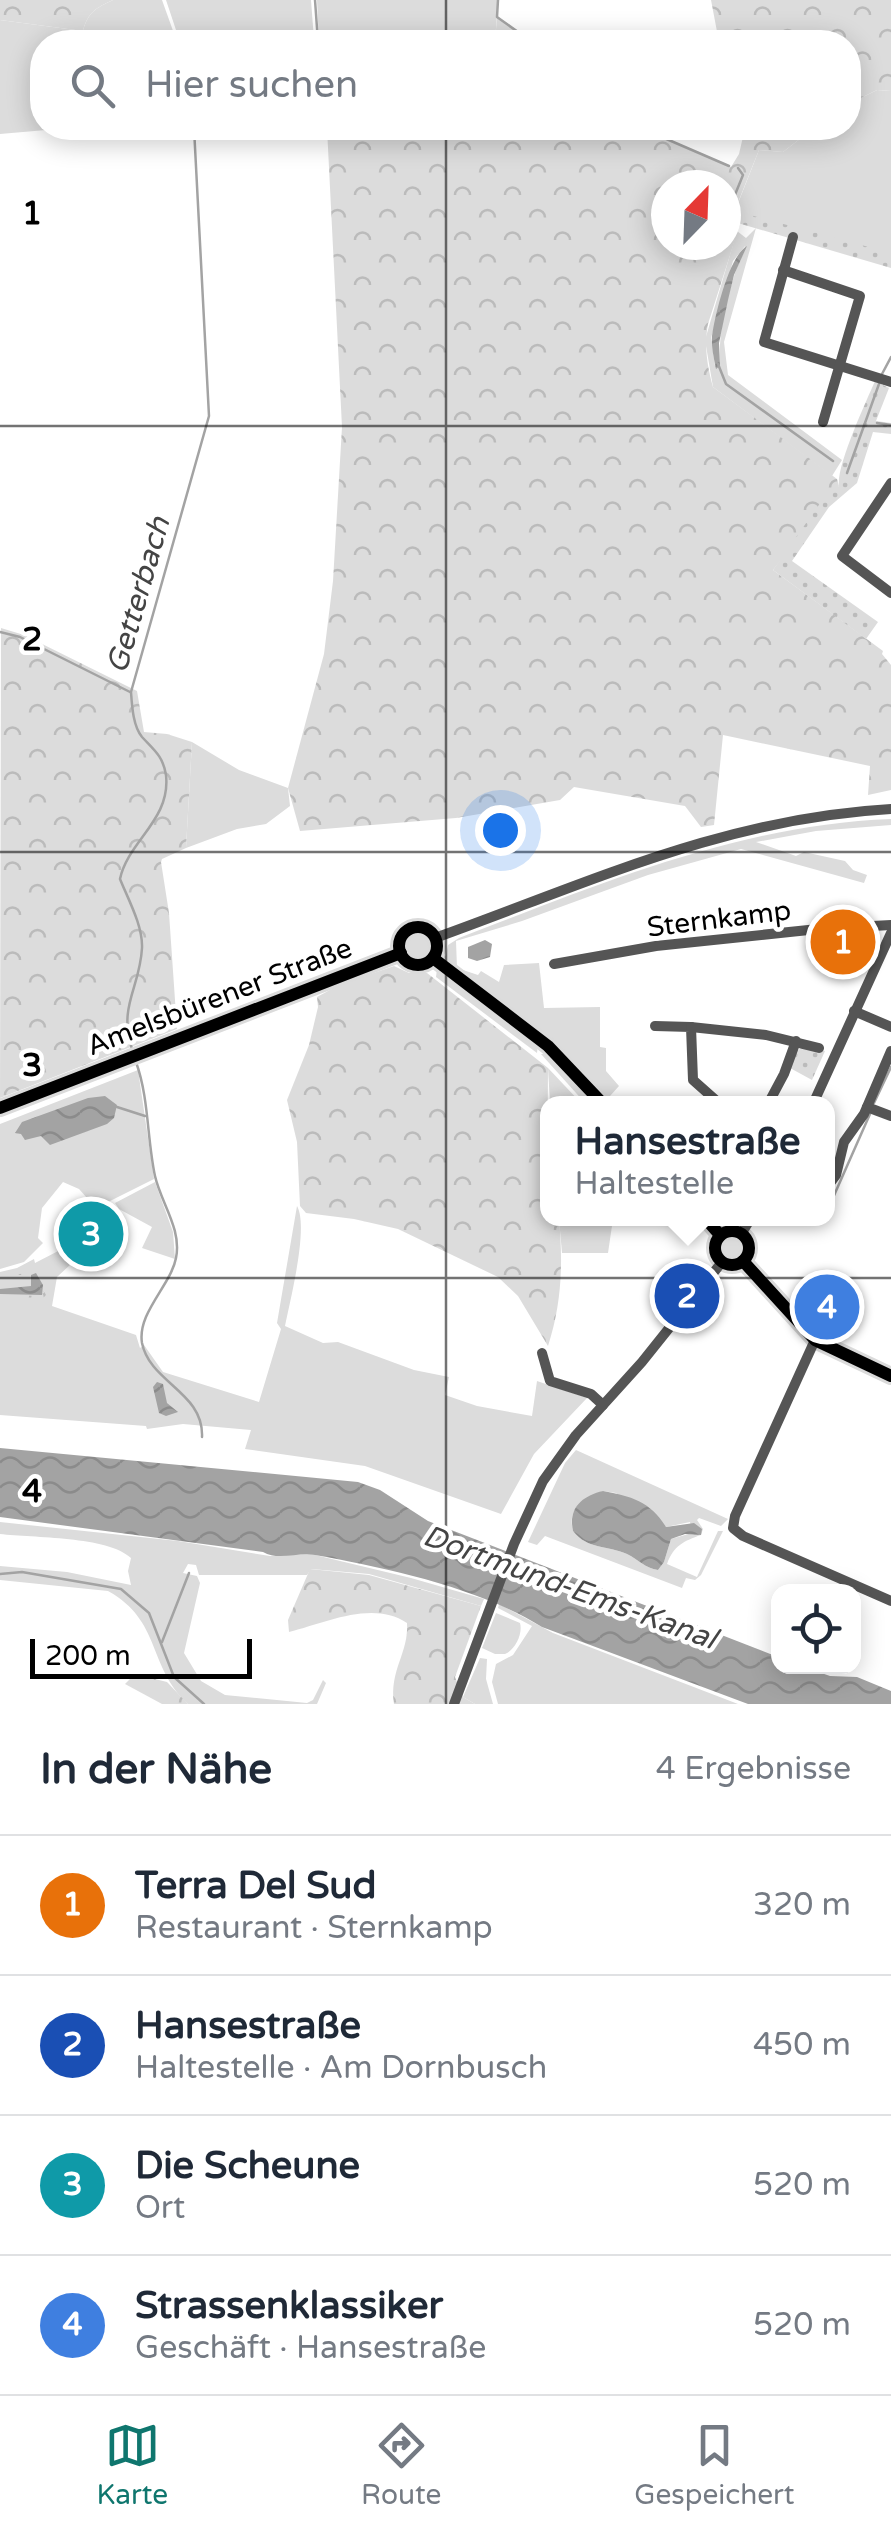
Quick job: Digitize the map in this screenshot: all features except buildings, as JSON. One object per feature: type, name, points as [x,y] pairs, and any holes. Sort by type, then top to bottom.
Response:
[{"type":"main road","name":"Amelsbürener Straße","points":[[0,1108],[400,952],[401,939],[410,929],[424,928],[435,938]]},
{"type":"main road","points":[[400,952],[415,964],[432,958],[435,938]]},
{"type":"main road","points":[[432,958],[548,1046],[595,1096]]},
{"type":"main road","points":[[712,1226],[720,1235]]},
{"type":"main road","points":[[729,1231],[741,1234],[749,1248],[743,1261],[730,1265],[722,1262],[714,1247],[720,1235],[729,1231]]},
{"type":"main road","points":[[743,1261],[816,1340],[891,1376]]},
{"type":"street","points":[[793,237],[764,342],[891,382]]},
{"type":"street","points":[[783,270],[860,296],[823,422]]},
{"type":"street","points":[[891,484],[842,556],[891,593]]},
{"type":"street","points":[[880,498],[891,506]]},
{"type":"street","name":"Amelsbürener Straße","points":[[435,938],[606,872],[710,839],[827,815],[891,809]]},
{"type":"street","name":"Sternkamp","points":[[554,964],[656,946],[891,925]]},
{"type":"street","points":[[817,1096],[891,933]]},
{"type":"street","points":[[854,1011],[891,1028]]},
{"type":"street","points":[[656,1026],[747,1032],[819,1048]]},
{"type":"street","points":[[691,1027],[693,1080],[711,1096]]},
{"type":"street","points":[[772,1096],[796,1041]]},
{"type":"street","points":[[835,1176],[844,1142],[867,1107],[891,1051]]},
{"type":"street","points":[[867,1107],[891,1116]]},
{"type":"street","points":[[741,1234],[746,1226]]},
{"type":"street","points":[[454,1704],[514,1544],[543,1481],[559,1456],[642,1362],[722,1262]]},
{"type":"street","points":[[816,1340],[732,1528],[891,1601]]},
{"type":"street","points":[[542,1353],[550,1381],[591,1394],[603,1405]]},
{"type":"green space","points":[[0,0],[113,0],[94,11],[83,30],[0,20]]},
{"type":"green space","points":[[113,0],[162,0],[173,30],[83,30],[87,19]]},
{"type":"green space","points":[[166,0],[311,0],[313,30],[176,30]]},
{"type":"green space","points":[[317,0],[498,0],[496,30],[318,30]]},
{"type":"green space","points":[[711,0],[891,0],[891,91],[877,90],[861,98],[861,30],[717,30]]},
{"type":"green space","points":[[497,17],[515,30],[496,30]]},
{"type":"green space","points":[[0,20],[75,30],[30,30],[30,131],[0,134]]},
{"type":"green space","points":[[877,90],[891,91],[891,263],[741,218],[741,196],[759,150],[783,152],[798,140],[861,140],[861,98]]},
{"type":"green space","points":[[328,140],[669,140],[731,167],[742,140],[798,140],[783,152],[759,150],[741,195],[741,170],[651,170],[651,260],[728,260],[706,340],[713,387],[837,479],[839,486],[773,570],[883,651],[891,665],[891,790],[868,795],[870,766],[723,735],[714,825],[701,827],[685,806],[574,787],[560,800],[456,818],[300,831],[288,788],[324,654],[333,581],[342,427]]},
{"type":"green space","points":[[741,213],[891,253],[891,268],[741,224]]},
{"type":"green space","points":[[756,228],[724,342],[728,375],[842,460],[832,476],[713,387],[705,340],[728,260],[734,260],[711,338],[715,366],[720,366],[725,309],[745,246],[741,251],[741,234],[746,238]]},
{"type":"green space","points":[[875,381],[889,388],[876,421],[891,423],[891,434],[873,432],[857,483],[829,507],[792,561],[878,622],[866,639],[773,570],[828,492],[839,486],[847,450]]},
{"type":"green space","points":[[1,628],[24,635],[137,691],[144,732],[192,742],[186,848],[161,862],[169,913],[177,1029],[0,1098]]},
{"type":"green space","points":[[192,742],[239,770],[288,788],[290,806],[266,824],[237,829],[186,848]]},
{"type":"green space","points":[[891,819],[891,825],[816,831],[756,842],[796,856],[804,852],[845,861],[853,870],[867,875],[864,883],[741,849],[648,875],[456,941],[457,968],[478,975],[481,971],[499,982],[504,965],[539,963],[544,1008],[600,1007],[600,1047],[606,1048],[606,1071],[619,1086],[610,1096],[601,1096],[445,960],[448,945],[459,938],[617,878],[724,845],[834,824]]},
{"type":"green space","points":[[417,932],[427,936],[431,946],[427,956],[417,960],[407,956],[403,946],[407,936]]},
{"type":"green space","points":[[394,966],[409,973],[427,973],[548,1068],[548,1096],[540,1096],[540,1226],[559,1226],[561,1267],[559,1299],[548,1346],[518,1296],[498,1277],[398,1229],[306,1213],[300,1206],[297,1142],[287,1100],[309,1045],[317,997]]},
{"type":"green space","points":[[437,969],[538,1044],[537,1053],[436,977]]},
{"type":"green space","points":[[804,1046],[825,1051],[812,1080],[790,1068],[797,1051]]},
{"type":"green space","points":[[541,1054],[549,1054],[589,1096],[579,1096]]},
{"type":"green space","points":[[548,1068],[574,1096],[550,1096]]},
{"type":"green space","points":[[138,1070],[154,1179],[96,1208],[79,1189],[63,1182],[42,1208],[38,1238],[43,1243],[24,1262],[0,1269],[0,1124]]},
{"type":"green space","points":[[155,1182],[173,1232],[175,1259],[142,1248],[152,1227],[115,1203]]},
{"type":"green space","points":[[297,1206],[300,1247],[285,1326],[323,1343],[338,1342],[414,1370],[449,1377],[445,1395],[477,1406],[532,1416],[537,1381],[587,1398],[534,1454],[501,1514],[365,1466],[245,1449],[251,1430],[183,1424],[147,1429],[0,1415],[0,1272],[34,1259],[35,1263],[64,1248],[75,1255],[57,1277],[52,1306],[136,1335],[140,1348],[144,1345],[163,1372],[259,1402],[281,1329],[277,1323]]},
{"type":"green space","points":[[560,1226],[612,1226],[608,1253],[562,1253]]},
{"type":"green space","points":[[732,1237],[740,1240],[740,1256],[732,1259],[724,1256],[721,1248],[724,1240]]},
{"type":"green space","points":[[35,1271],[46,1284],[46,1295],[40,1301],[0,1298],[0,1294],[44,1293],[43,1285],[0,1289],[0,1278]]},
{"type":"green space","points":[[576,1450],[728,1519],[721,1526],[699,1518],[701,1535],[680,1545],[667,1564],[697,1577],[718,1531],[723,1531],[701,1575],[695,1580],[686,1578],[682,1588],[545,1536],[537,1545],[528,1542],[565,1463]],"holes":[[[603,1491],[616,1493],[666,1527],[690,1522],[692,1533],[671,1539],[658,1570],[627,1554],[591,1544],[573,1531],[572,1516],[579,1505]]]},
{"type":"green space","points":[[0,1522],[178,1541],[270,1556],[311,1554],[484,1599],[481,1606],[369,1574],[311,1569],[307,1575],[199,1575],[196,1565],[188,1564],[183,1573],[197,1576],[200,1583],[184,1653],[201,1681],[225,1695],[307,1703],[313,1700],[323,1680],[326,1683],[317,1704],[188,1704],[166,1675],[138,1616],[108,1591],[0,1580],[0,1566],[67,1572],[131,1585],[131,1558],[88,1542],[0,1534]]},
{"type":"green space","points":[[310,1569],[369,1575],[481,1606],[455,1677],[463,1697],[475,1704],[394,1704],[394,1681],[407,1623],[393,1616],[364,1613],[289,1632],[288,1620]]},
{"type":"green space","points":[[499,1604],[553,1633],[738,1704],[498,1704],[492,1682],[496,1664],[513,1655],[532,1626],[498,1608]]},
{"type":"green space","points":[[496,1613],[520,1623],[517,1641],[505,1654],[482,1648]]},
{"type":"green space","points":[[480,1658],[487,1659],[486,1679],[493,1704],[475,1704],[463,1697]]},
{"type":"green space","points":[[135,1674],[167,1682],[188,1704],[162,1704],[125,1684]]},
{"type":"water","points":[[741,260],[734,275],[719,343],[720,366],[716,369],[712,340],[716,314],[734,261]]},
{"type":"water","points":[[485,940],[492,944],[490,957],[477,961],[468,958],[468,947]]},
{"type":"water","points":[[105,1096],[117,1105],[114,1118],[107,1124],[50,1145],[41,1136],[25,1140],[15,1133],[22,1122],[88,1098]]},
{"type":"water","points":[[36,1273],[43,1285],[42,1295],[0,1294],[0,1289],[31,1286],[31,1275]]},
{"type":"water","points":[[157,1382],[163,1384],[167,1403],[178,1412],[166,1416],[159,1413],[153,1387]]},
{"type":"water","name":"Dortmund-Ems-Kanal","points":[[0,1448],[358,1482],[380,1490],[428,1521],[771,1654],[771,1674],[857,1677],[891,1691],[891,1704],[748,1704],[542,1627],[491,1601],[402,1573],[308,1554],[275,1556],[0,1517]]},
{"type":"water","points":[[603,1491],[639,1502],[666,1527],[694,1523],[702,1529],[701,1535],[685,1534],[671,1539],[658,1570],[627,1554],[591,1544],[573,1531],[573,1516],[583,1500]]},
{"type":"waterway","name":"Getterbach","points":[[315,0],[317,30]]},
{"type":"waterway","points":[[498,0],[497,17],[515,30]]},
{"type":"waterway","name":"Getterbach","points":[[132,1049],[127,1021],[142,940],[120,879],[124,865],[162,805],[166,775],[160,758],[137,727],[131,692],[209,416],[195,140]]},
{"type":"waterway","points":[[669,140],[729,166]]},
{"type":"waterway","points":[[741,172],[741,180]]},
{"type":"waterway","points":[[882,374],[891,357]]},
{"type":"waterway","points":[[718,364],[726,384],[833,461]]},
{"type":"waterway","points":[[847,473],[879,384]]},
{"type":"waterway","points":[[877,423],[891,425]]},
{"type":"waterway","points":[[0,632],[20,637],[130,692]]},
{"type":"waterway","name":"Getterbach","points":[[136,1062],[155,1176],[174,1226],[177,1247],[173,1268],[144,1321],[142,1343],[155,1368],[195,1409],[202,1437]]},
{"type":"waterway","points":[[874,1103],[891,1067]]},
{"type":"waterway","points":[[117,1107],[145,1116]]},
{"type":"waterway","points":[[835,1193],[870,1114]]},
{"type":"waterway","points":[[0,1574],[22,1572],[121,1589],[149,1613],[174,1677],[204,1704]]},
{"type":"waterway","name":"Getterbach","points":[[162,1642],[189,1573]]},
{"type":"place","name":"Terra Del Sud","points":[[843,942]]},
{"type":"place","name":"Die Scheune","points":[[91,1234]]},
{"type":"place","name":"Hansestraße","points":[[687,1296]]},
{"type":"place","name":"Strassenklassiker","points":[[827,1307]]}]
